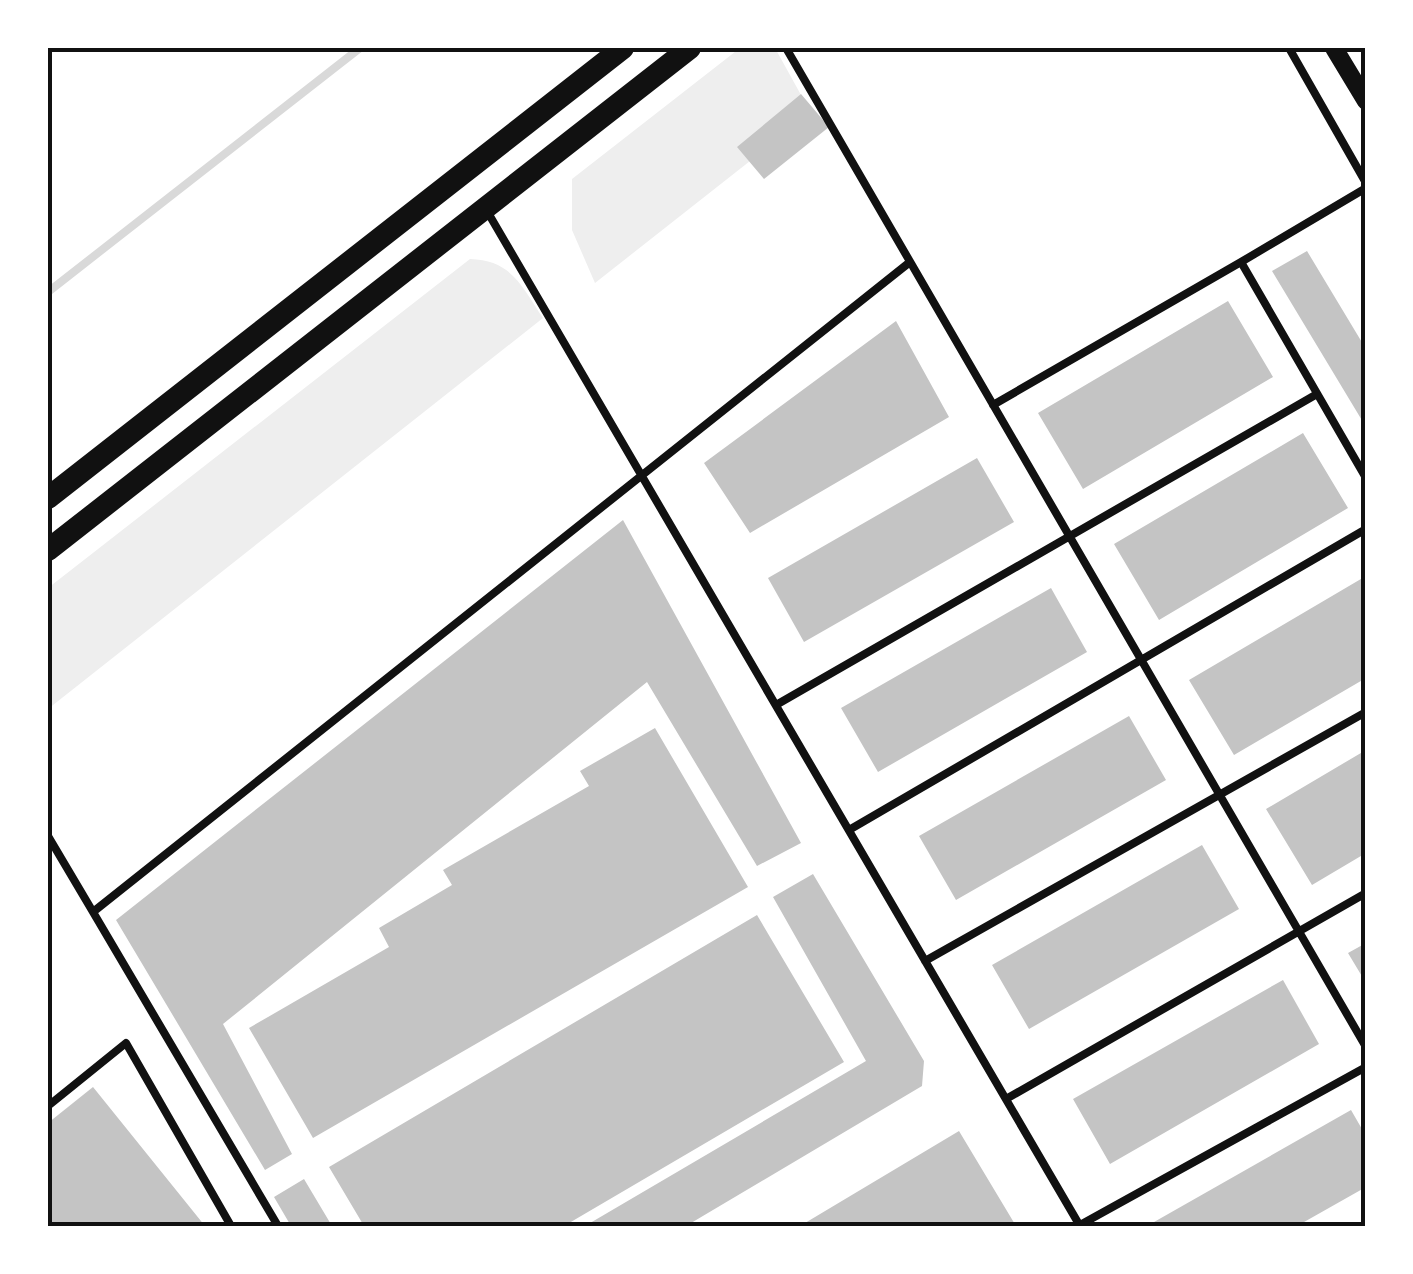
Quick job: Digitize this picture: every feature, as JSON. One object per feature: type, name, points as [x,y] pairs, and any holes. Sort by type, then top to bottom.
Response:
[{"type":"main road","points":[[48,498],[623,48]]},
{"type":"main road","points":[[48,550],[690,48]]},
{"type":"street","points":[[1334,48],[1366,101]]},
{"type":"lane","points":[[786,48],[1366,1047]]},
{"type":"lane","points":[[993,405],[1366,186],[1290,48]]},
{"type":"lane","points":[[485,207],[1080,1226],[1366,1067]]},
{"type":"lane","points":[[93,912],[910,262]]},
{"type":"lane","points":[[1241,262],[1366,478]]},
{"type":"lane","points":[[776,705],[1317,394]]},
{"type":"lane","points":[[849,830],[1366,529]]},
{"type":"lane","points":[[925,960],[1366,712]]},
{"type":"lane","points":[[48,836],[278,1226]]},
{"type":"lane","points":[[1006,1099],[1366,894]]},
{"type":"lane","points":[[48,1106],[126,1043],[230,1226]]},
{"type":"shaded area","points":[[740,48],[775,48],[811,113],[595,283],[572,230],[572,179]]},
{"type":"shaded area","points":[[470,259],[506,270],[543,318],[48,709],[48,588]]},
{"type":"building","points":[[801,94],[829,127],[764,179],[737,147]]},
{"type":"building","points":[[1307,251],[1366,349],[1366,427],[1272,271]]},
{"type":"building","points":[[1228,301],[1273,377],[1083,489],[1038,413]]},
{"type":"building","points":[[896,321],[949,417],[750,533],[704,463]]},
{"type":"building","points":[[1303,433],[1348,508],[1159,620],[1114,544]]},
{"type":"building","points":[[977,458],[1014,522],[804,642],[768,578]]},
{"type":"building","points":[[623,520],[801,843],[757,866],[647,682],[223,1024],[292,1154],[265,1170],[116,920]]},
{"type":"building","points":[[1366,576],[1366,678],[1234,755],[1189,680]]},
{"type":"building","points":[[1051,588],[1087,652],[878,772],[841,708]]},
{"type":"building","points":[[1129,716],[1166,780],[956,900],[919,836]]},
{"type":"building","points":[[655,728],[748,887],[313,1138],[249,1028],[389,947],[379,928],[452,885],[443,870],[589,786],[580,771]]},
{"type":"building","points":[[1366,750],[1366,853],[1312,885],[1266,809]]},
{"type":"building","points":[[1202,845],[1239,909],[1029,1029],[992,965]]},
{"type":"building","points":[[813,874],[924,1061],[922,1086],[686,1226],[585,1226],[866,1061],[773,897]]},
{"type":"building","points":[[757,915],[844,1062],[564,1226],[364,1226],[329,1167]]},
{"type":"building","points":[[1366,943],[1366,983],[1348,953]]},
{"type":"building","points":[[1283,980],[1319,1044],[1110,1164],[1073,1099]]},
{"type":"building","points":[[93,1087],[205,1226],[48,1226],[48,1123]]},
{"type":"building","points":[[1351,1110],[1366,1136],[1366,1187],[1297,1226],[1147,1226]]},
{"type":"building","points":[[959,1131],[1016,1226],[800,1226]]},
{"type":"building","points":[[304,1179],[332,1226],[291,1226],[274,1197]]},
{"type":"waterway","points":[[48,292],[360,48]]}]
